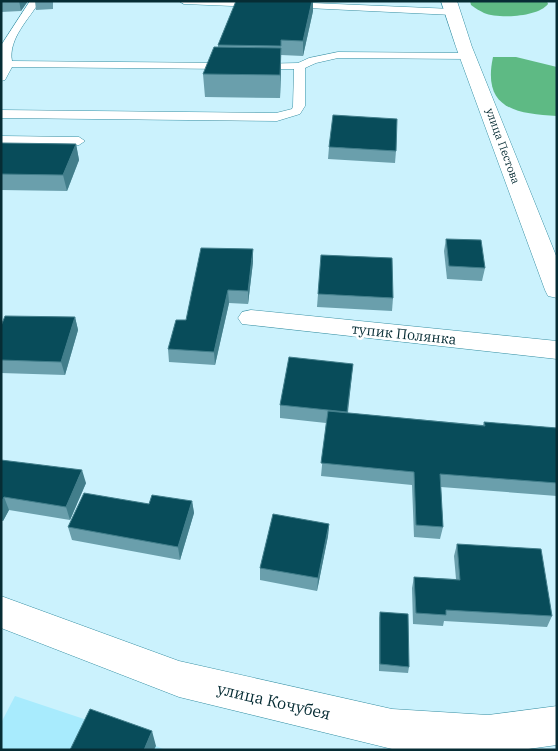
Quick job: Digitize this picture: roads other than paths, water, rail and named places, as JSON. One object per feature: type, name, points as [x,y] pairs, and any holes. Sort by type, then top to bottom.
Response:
[{"type":"street","name":"улица Пестова","points":[[451,6],[468,56],[557,290]]},
{"type":"street","name":"тупик Полянка","points":[[251,318],[557,350]]},
{"type":"street","name":"улица Кочубея","points":[[1,612],[179,679],[392,729],[488,735],[557,725]]},
{"type":"lane","points":[[1,78],[7,64],[3,49],[35,1]]},
{"type":"lane","points":[[184,1],[451,6]]},
{"type":"lane","points":[[7,64],[300,66],[313,60],[338,55],[468,56]]},
{"type":"lane","points":[[1,114],[284,116],[296,111],[299,106],[300,66]]},
{"type":"lane","points":[[1,140],[78,141]]}]
